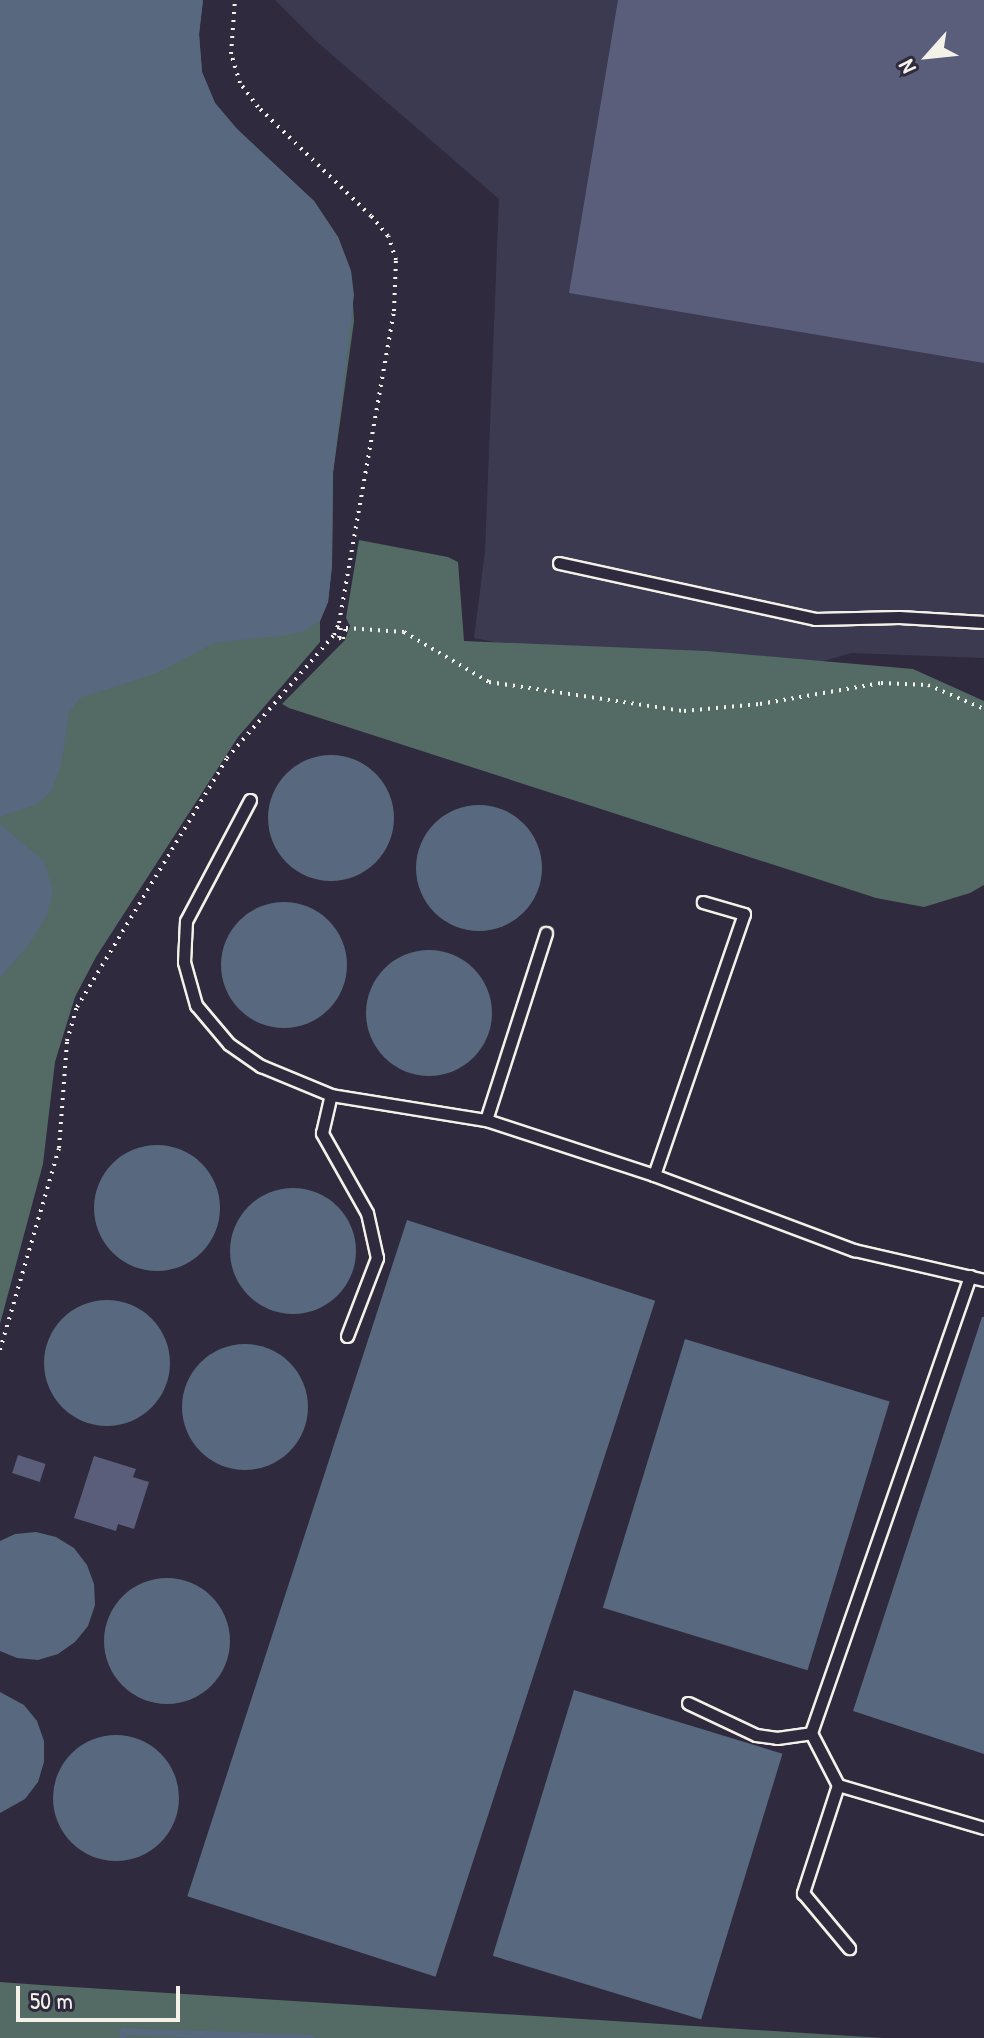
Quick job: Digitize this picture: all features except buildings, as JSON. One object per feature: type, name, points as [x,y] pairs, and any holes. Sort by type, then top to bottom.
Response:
[{"type":"lane","points":[[559,563],[815,619],[899,617],[984,622]]},
{"type":"lane","points":[[250,800],[186,921],[184,962],[196,1005],[229,1044],[261,1066],[331,1095],[486,1120],[654,1175],[854,1250],[984,1280]]},
{"type":"lane","points":[[654,1175],[744,914],[703,902]]},
{"type":"lane","points":[[486,1120],[546,933]]},
{"type":"lane","points":[[331,1095],[322,1133],[367,1213],[377,1258],[347,1336]]},
{"type":"lane","points":[[849,1948],[803,1893],[838,1785],[811,1733],[970,1276]]},
{"type":"lane","points":[[688,1703],[756,1735],[777,1738],[811,1733]]},
{"type":"lane","points":[[838,1785],[984,1828]]},
{"type":"path","points":[[0,1350],[59,1148],[65,1057],[77,1007],[227,758],[337,627],[394,311],[396,260],[388,236],[288,138],[240,83],[231,54],[235,0]]},
{"type":"path","points":[[337,627],[341,628],[342,636],[346,628],[404,632],[489,682],[684,711],[760,704],[881,683],[928,685],[984,709]]},
{"type":"shaded area","points":[[275,0],[984,0],[984,658],[851,653],[730,689],[474,638],[485,551],[499,199],[316,41]]},
{"type":"green space","points":[[203,0],[199,34],[202,72],[215,103],[237,129],[314,201],[338,237],[351,271],[354,321],[333,473],[332,565],[328,602],[320,621],[320,642],[238,737],[96,957],[75,997],[55,1062],[43,1164],[0,1324],[0,452]]},
{"type":"green space","points":[[359,540],[448,557],[458,562],[464,641],[707,651],[913,669],[984,701],[984,885],[970,893],[924,907],[876,898],[289,708],[282,704],[345,640],[350,626],[346,618]]},
{"type":"green space","points":[[0,1982],[41,1985],[884,2038],[0,2038]]},
{"type":"water","points":[[0,0],[203,0],[199,34],[202,72],[215,103],[237,129],[314,201],[338,237],[351,271],[354,295],[333,473],[332,566],[328,602],[320,621],[305,631],[289,635],[214,643],[157,673],[80,698],[69,713],[61,765],[51,792],[37,804],[0,817]]},
{"type":"water","points":[[331,755],[355,760],[376,773],[389,794],[394,818],[389,842],[376,863],[355,876],[331,881],[307,876],[286,863],[273,842],[268,818],[273,794],[286,773],[307,760]]},
{"type":"water","points":[[479,805],[503,810],[524,823],[537,844],[542,868],[537,892],[524,913],[503,926],[479,931],[455,926],[434,913],[421,892],[416,868],[421,844],[434,823],[455,810]]},
{"type":"water","points":[[0,824],[44,861],[53,890],[47,915],[31,942],[0,978]]},
{"type":"water","points":[[284,902],[308,907],[329,920],[342,941],[347,965],[342,989],[329,1010],[308,1023],[284,1028],[260,1023],[239,1010],[226,989],[221,965],[226,941],[239,920],[260,907]]},
{"type":"water","points":[[429,950],[453,955],[474,968],[487,989],[492,1013],[487,1037],[474,1058],[453,1071],[429,1076],[405,1071],[384,1058],[371,1037],[366,1013],[371,989],[384,968],[405,955]]},
{"type":"water","points":[[157,1145],[181,1150],[202,1163],[215,1184],[220,1208],[215,1232],[202,1253],[181,1266],[157,1271],[133,1266],[112,1253],[99,1232],[94,1208],[99,1184],[112,1163],[133,1150]]},
{"type":"water","points":[[293,1188],[317,1193],[338,1206],[351,1227],[356,1251],[351,1275],[338,1296],[317,1309],[293,1314],[269,1309],[248,1296],[235,1275],[230,1251],[235,1227],[248,1206],[269,1193]]},
{"type":"water","points":[[407,1220],[655,1301],[436,1977],[187,1896]]},
{"type":"water","points":[[107,1300],[131,1305],[152,1318],[165,1339],[170,1363],[165,1387],[152,1408],[131,1421],[107,1426],[83,1421],[62,1408],[49,1387],[44,1363],[49,1339],[62,1318],[83,1305]]},
{"type":"water","points":[[984,1317],[984,1754],[853,1711]]},
{"type":"water","points":[[685,1339],[890,1402],[807,1670],[603,1608]]},
{"type":"water","points":[[245,1344],[269,1349],[290,1362],[303,1383],[308,1407],[303,1431],[290,1452],[269,1465],[245,1470],[221,1465],[200,1452],[187,1431],[182,1407],[187,1383],[200,1362],[221,1349]]},
{"type":"water","points":[[36,1532],[56,1537],[74,1548],[87,1565],[94,1584],[95,1605],[88,1626],[75,1642],[58,1654],[38,1660],[17,1658],[0,1651],[0,1541],[15,1534]]},
{"type":"water","points":[[167,1578],[191,1583],[212,1596],[225,1617],[230,1641],[225,1665],[212,1686],[191,1699],[167,1704],[143,1699],[122,1686],[109,1665],[104,1641],[109,1617],[122,1596],[143,1583]]},
{"type":"water","points":[[574,1690],[782,1754],[701,2020],[493,1956]]},
{"type":"water","points":[[0,1692],[24,1705],[37,1721],[44,1741],[44,1762],[38,1782],[25,1799],[0,1813]]},
{"type":"water","points":[[116,1735],[140,1740],[161,1753],[174,1774],[179,1798],[174,1822],[161,1843],[140,1856],[116,1861],[92,1856],[71,1843],[58,1822],[53,1798],[58,1774],[71,1753],[92,1740]]},
{"type":"waterway","points":[[122,2038],[123,2031],[310,2038]]}]
